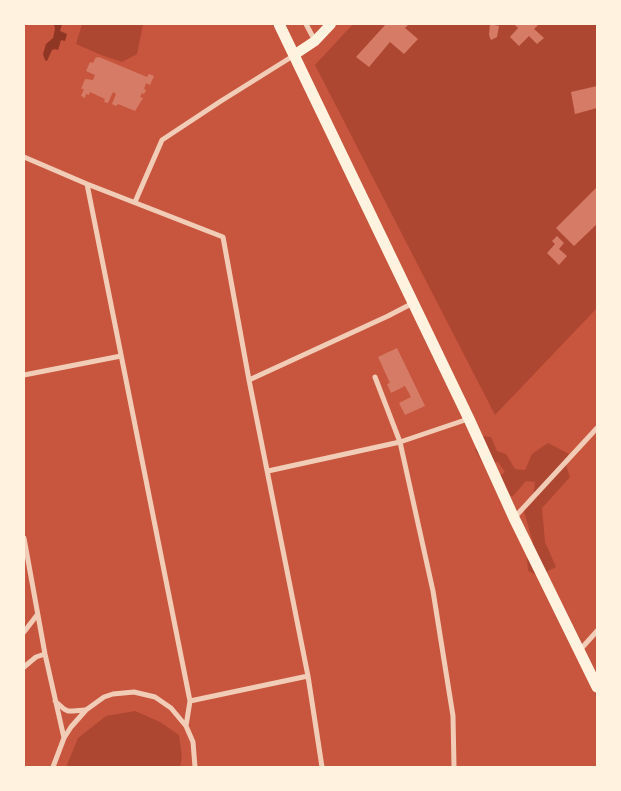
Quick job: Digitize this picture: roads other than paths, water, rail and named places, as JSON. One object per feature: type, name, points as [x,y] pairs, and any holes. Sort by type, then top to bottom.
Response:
[{"type":"main road","points":[[279,24],[469,419],[514,518],[597,687]]},
{"type":"main road","points":[[294,55],[315,41],[331,24]]},
{"type":"street","points":[[306,24],[315,41]]},
{"type":"street","points":[[135,202],[162,140],[294,55]]},
{"type":"street","points":[[24,156],[87,184],[223,237],[249,380],[308,676],[322,767]]},
{"type":"street","points":[[87,184],[190,701],[186,726]]},
{"type":"street","points":[[249,380],[413,303]]},
{"type":"street","points":[[24,375],[121,356]]},
{"type":"street","points":[[375,377],[400,442],[433,591],[453,716],[454,767]]},
{"type":"street","points":[[268,471],[400,442],[469,419]]},
{"type":"street","points":[[514,518],[597,428]]},
{"type":"street","points":[[24,538],[37,615],[54,700],[64,738]]},
{"type":"street","points":[[24,632],[37,615]]},
{"type":"street","points":[[579,650],[597,631]]},
{"type":"street","points":[[24,667],[36,657],[45,654]]},
{"type":"street","points":[[190,701],[308,676]]},
{"type":"street","points":[[53,767],[64,738],[86,710],[104,697],[112,694],[134,692],[155,697],[172,708],[186,726],[193,742],[196,767]]},
{"type":"street","points":[[54,700],[64,710],[86,710]]}]
